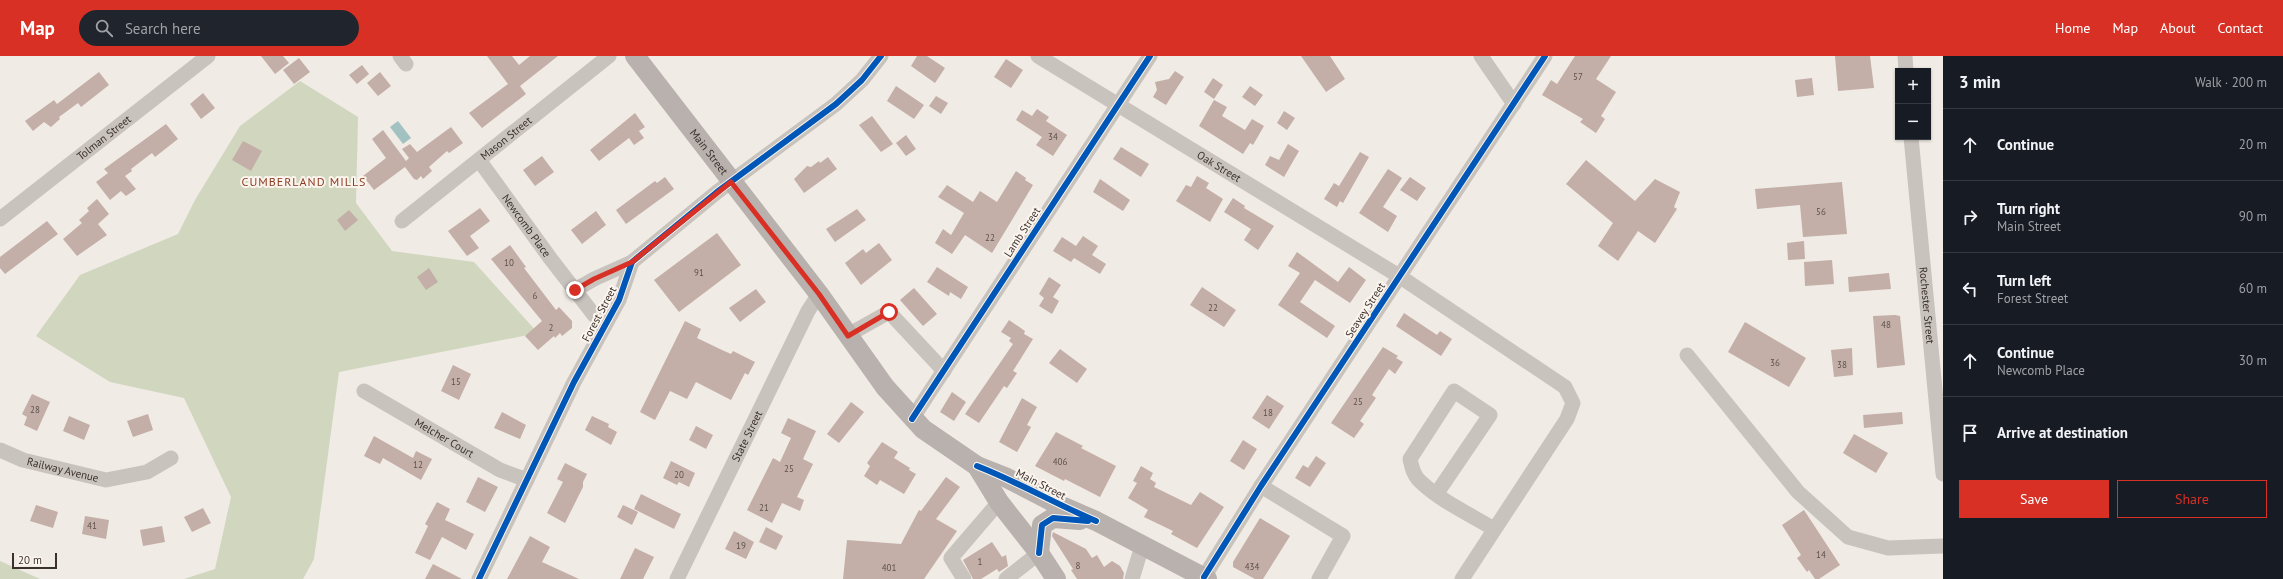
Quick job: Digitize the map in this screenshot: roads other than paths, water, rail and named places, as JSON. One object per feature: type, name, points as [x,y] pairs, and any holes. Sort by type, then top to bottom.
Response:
[{"type":"main road","name":"Main Street","points":[[635,56],[819,294],[885,387],[912,419],[923,429],[977,466],[1005,477],[1059,505],[1096,521],[1206,578]]},
{"type":"main road","points":[[977,466],[999,502],[1039,553],[1056,579]]},
{"type":"main road","points":[[1039,553],[1042,525],[1053,518],[1096,521]]},
{"type":"street","name":"Tolman Street","points":[[0,219],[208,56]]},
{"type":"street","name":"Mason Street","points":[[402,221],[609,56]]},
{"type":"street","points":[[575,290],[594,279],[632,262],[731,182],[836,104],[862,80],[881,56]]},
{"type":"street","name":"Oak Street","points":[[1038,56],[1399,276],[1565,387],[1573,403],[1567,419],[1494,528],[1462,579]]},
{"type":"street","name":"Lamb Street","points":[[912,419],[1150,56]]},
{"type":"street","points":[[1481,56],[1514,104]]},
{"type":"street","name":"Seavey Street","points":[[1206,578],[1261,486],[1545,56]]},
{"type":"street","points":[[1905,56],[1906,68]]},
{"type":"street","name":"Rochester Street","points":[[1911,140],[1943,474]]},
{"type":"street","name":"Newcomb Place","points":[[479,160],[594,315],[604,324]]},
{"type":"street","name":"Forest Street","points":[[479,579],[542,447],[604,324],[619,300],[632,262]]},
{"type":"street","name":"State Street","points":[[678,579],[808,312],[819,294]]},
{"type":"street","points":[[848,336],[889,312],[944,371]]},
{"type":"street","points":[[1687,355],[1798,492],[1848,537],[1888,548],[1943,546]]},
{"type":"street","name":"Melcher Court","points":[[364,391],[500,470],[527,480]]},
{"type":"street","points":[[1437,494],[1490,416],[1454,392],[1410,459],[1412,472],[1421,483],[1437,494],[1494,528]]},
{"type":"street","name":"Railway Avenue","points":[[0,450],[23,460],[106,480],[147,472],[171,458]]},
{"type":"street","points":[[1261,486],[1343,536],[1319,579]]},
{"type":"street","points":[[964,579],[951,558],[999,502]]},
{"type":"street","points":[[1132,579],[1142,546]]},
{"type":"street","points":[[1006,579],[1039,553]]},
{"type":"water","points":[[398,121],[411,138],[403,144],[390,127]]},
{"type":"district","name":"CUMBERLAND MILLS","points":[[304,181]]}]
